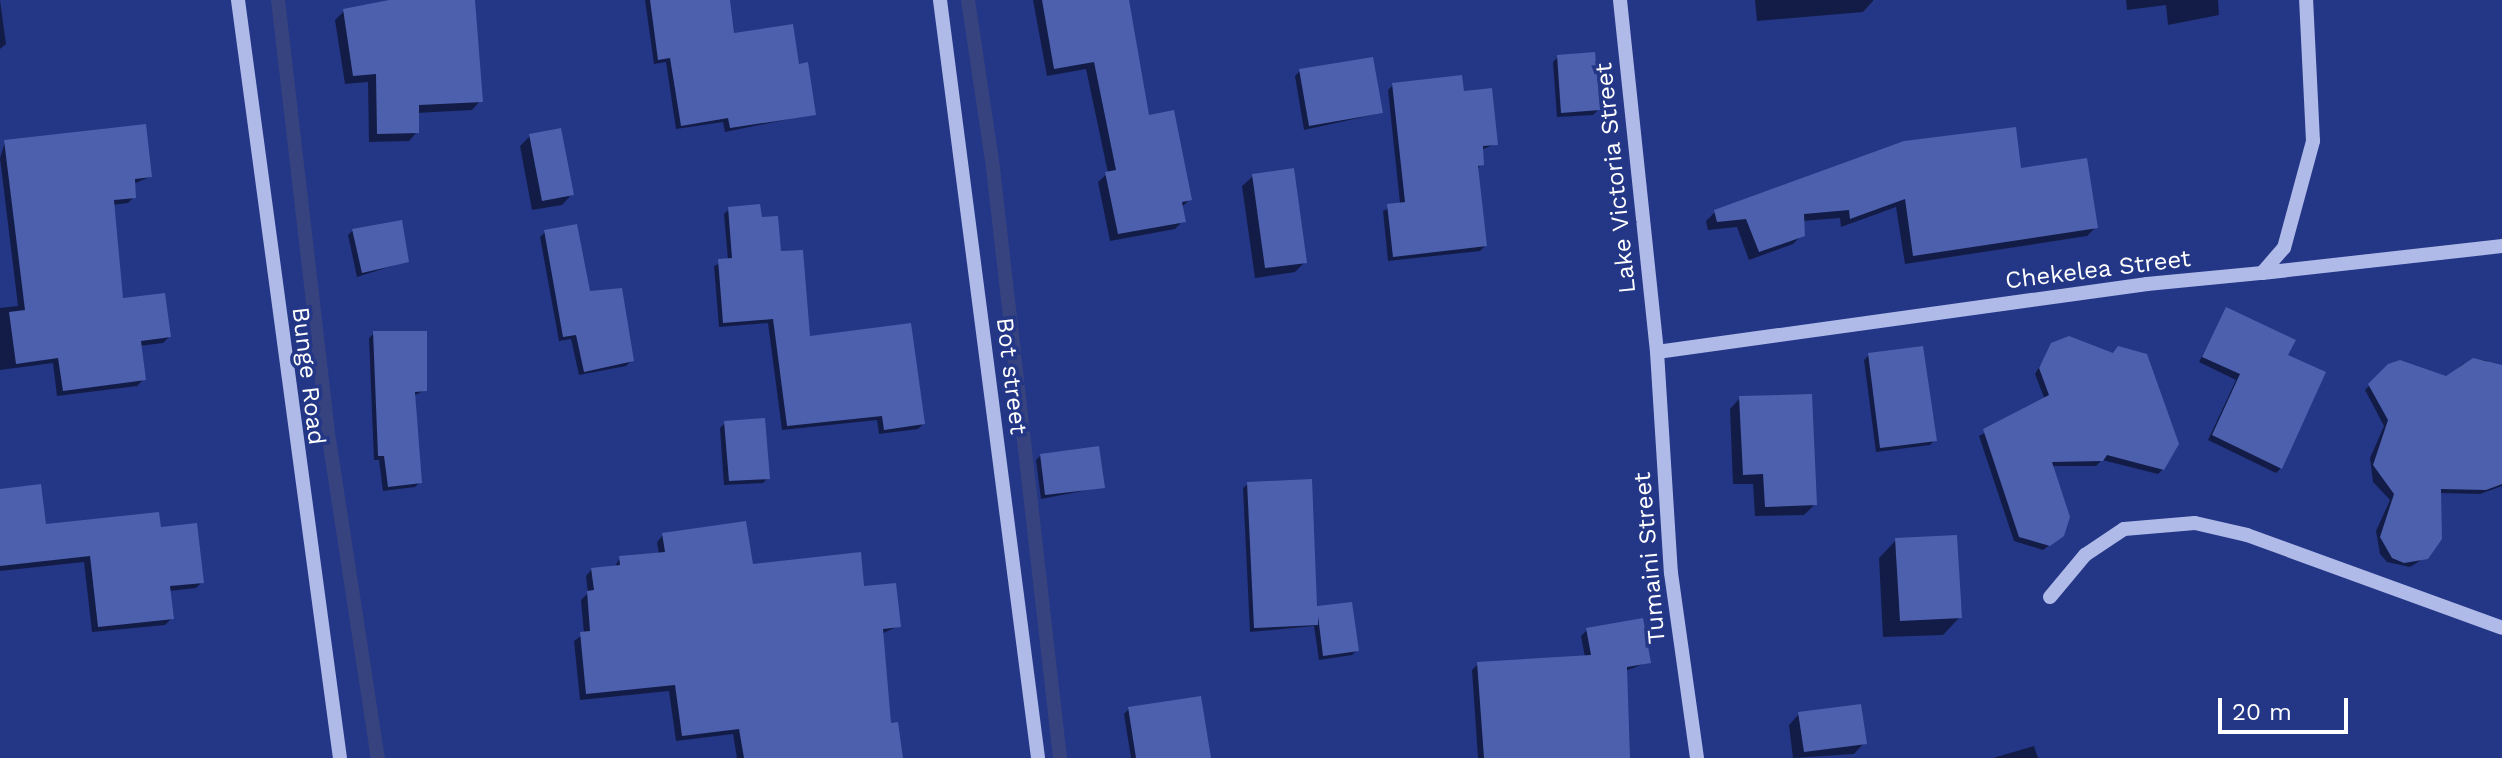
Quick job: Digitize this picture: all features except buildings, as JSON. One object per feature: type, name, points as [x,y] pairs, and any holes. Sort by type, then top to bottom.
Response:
[{"type":"street","name":"Bunge Road","points":[[238,0],[340,758]]},
{"type":"street","name":"Bot street","points":[[940,0],[1038,758]]},
{"type":"street","name":"Lake Victoria Street","points":[[1620,0],[1657,352]]},
{"type":"street","points":[[2262,273],[2284,248],[2313,141],[2306,0]]},
{"type":"street","name":"Chekelea Street","points":[[1657,352],[2147,284],[2502,246]]},
{"type":"street","name":"Tumaini Street","points":[[1657,352],[1671,573],[1697,758]]},
{"type":"street","points":[[2050,597],[2085,555],[2124,529],[2195,523],[2247,535],[2502,628]]},
{"type":"waterway","points":[[278,0],[329,439],[378,758]]},
{"type":"waterway","points":[[968,0],[993,168],[1060,758]]}]
